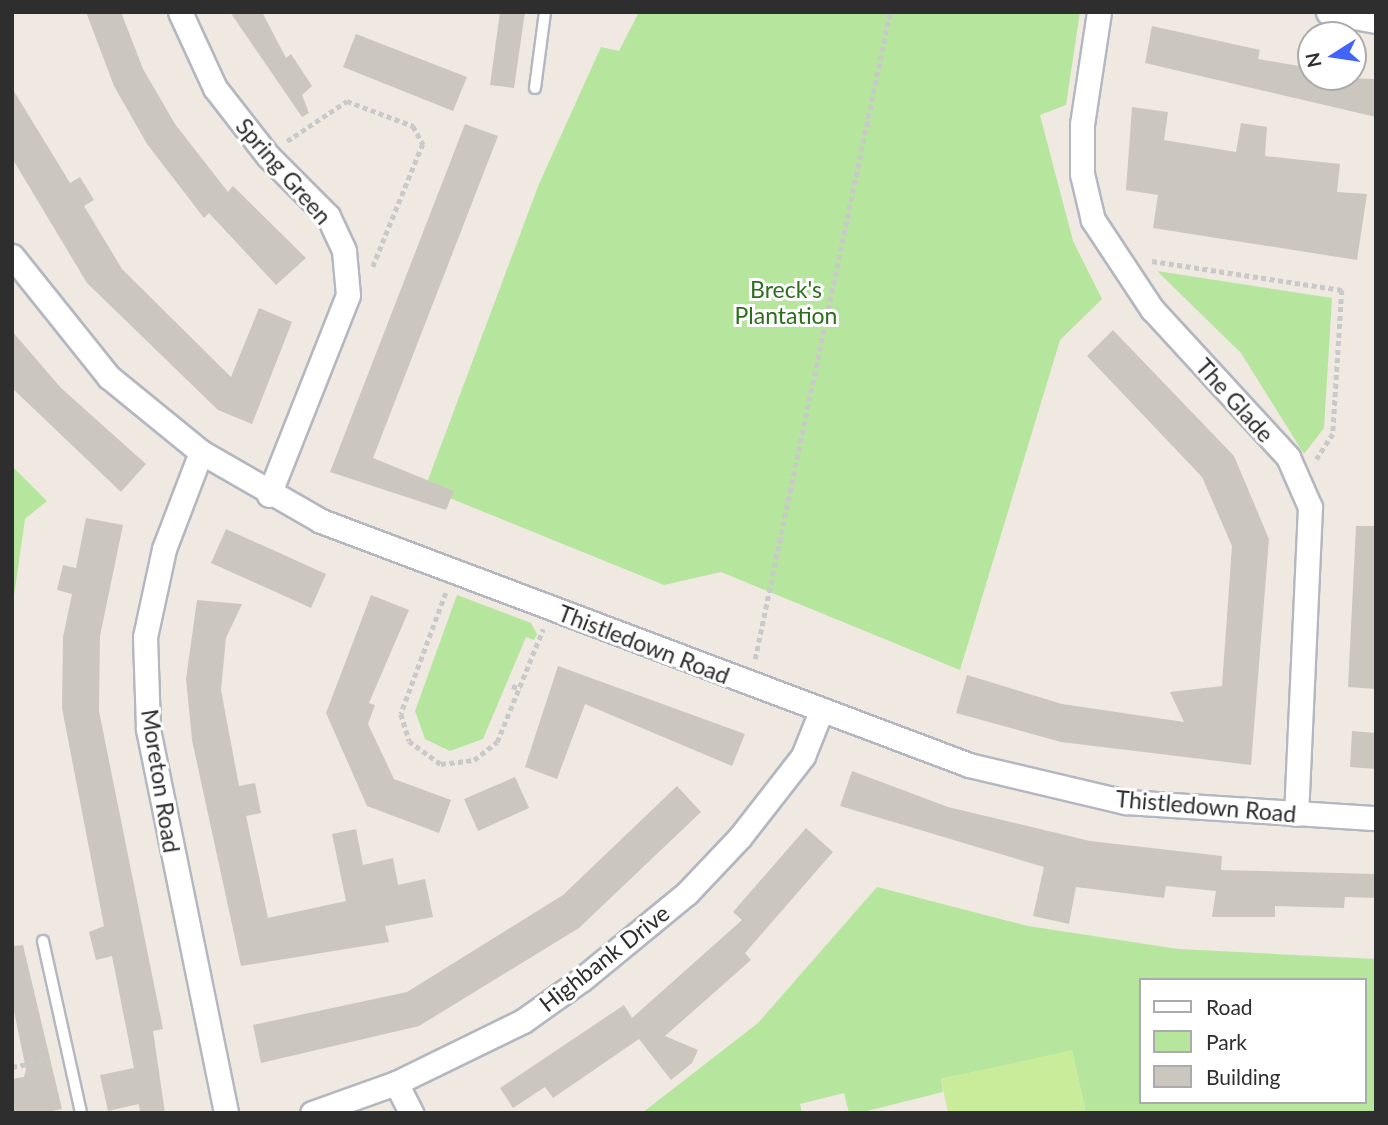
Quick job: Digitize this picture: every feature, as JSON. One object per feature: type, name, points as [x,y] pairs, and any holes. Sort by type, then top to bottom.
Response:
[{"type":"street","name":"Spring Green","points":[[180,12],[215,88],[268,156],[328,216],[344,251],[348,295],[269,495]]},
{"type":"street","name":"The Glade","points":[[1100,12],[1082,124],[1082,174],[1093,220],[1120,267],[1288,457],[1303,484],[1313,531],[1296,814]]},
{"type":"street","points":[[1328,12],[1376,21]]},
{"type":"street","name":"Thistledown Road","points":[[12,256],[109,377],[201,452],[269,495],[454,572],[821,711],[1047,786],[1165,806],[1376,818]]},
{"type":"street","name":"Moreton Road","points":[[201,452],[164,549],[145,637],[148,729],[226,1113]]},
{"type":"street","name":"Highbank Drive","points":[[312,1113],[396,1083],[523,1021],[687,893],[803,755],[821,711]]},
{"type":"street","points":[[396,1083],[411,1113]]},
{"type":"lane","points":[[535,88],[545,12]]},
{"type":"lane","points":[[43,941],[81,1113]]},
{"type":"path","points":[[750,684],[890,12]]},
{"type":"path","points":[[268,156],[347,101],[413,126],[423,144],[378,263],[348,295]]},
{"type":"path","points":[[1120,267],[1150,260],[1342,290],[1332,433],[1303,484]]},
{"type":"path","points":[[454,572],[402,702],[409,741],[441,764],[474,760],[503,734],[550,608]]},
{"type":"path","points":[[512,687],[521,689]]},
{"type":"path","points":[[12,1067],[47,1060]]},
{"type":"green space","name":"Breck's Plantation","points":[[639,12],[1080,12],[1066,105],[1040,115],[1073,241],[1102,299],[1060,340],[960,670],[721,572],[664,585],[425,488],[539,184],[601,47],[619,51]]},
{"type":"green space","points":[[1157,271],[1332,298],[1324,428],[1304,454],[1241,353]]},
{"type":"green space","points":[[12,466],[47,501],[25,519],[12,610]]},
{"type":"green space","points":[[457,595],[531,623],[537,634],[534,640],[526,637],[483,739],[450,751],[425,739],[415,711]]},
{"type":"green space","points":[[877,887],[1028,926],[1178,949],[1376,959],[1376,1113],[1086,1113],[1072,1051],[941,1079],[943,1092],[859,1113],[849,1113],[844,1093],[800,1104],[802,1113],[642,1113],[758,1023]]},
{"type":"green space","points":[[1072,1050],[1086,1113],[948,1113],[941,1079]]},
{"type":"building","points":[[86,12],[121,12],[143,69],[175,124],[228,192],[233,186],[306,258],[276,285],[209,213],[204,218],[147,144],[114,86]]},
{"type":"building","points":[[230,12],[262,12],[286,58],[291,54],[312,86],[302,95],[309,113],[302,117]]},
{"type":"building","points":[[500,12],[525,12],[514,88],[490,85]]},
{"type":"building","points":[[1152,26],[1260,50],[1258,59],[1297,66],[1297,91],[1367,91],[1367,79],[1376,79],[1376,117],[1145,63]]},
{"type":"building","points":[[356,34],[467,77],[453,111],[343,67]]},
{"type":"building","points":[[12,88],[70,183],[80,177],[94,200],[84,206],[122,269],[231,377],[259,308],[292,322],[252,424],[218,410],[87,283],[12,158]]},
{"type":"building","points":[[1132,107],[1168,112],[1164,140],[1236,152],[1241,123],[1267,127],[1265,156],[1340,164],[1337,192],[1367,194],[1357,260],[1153,228],[1158,195],[1126,190]]},
{"type":"building","points":[[465,124],[498,136],[373,458],[454,491],[446,510],[330,472]]},
{"type":"building","points":[[1113,330],[1234,456],[1269,539],[1251,765],[1061,742],[956,713],[967,675],[1062,704],[1184,722],[1170,692],[1222,686],[1232,546],[1202,477],[1087,356]]},
{"type":"building","points":[[12,331],[61,388],[146,464],[121,492],[12,388]]},
{"type":"building","points":[[86,518],[123,525],[100,636],[99,711],[163,1029],[153,1031],[165,1113],[140,1113],[139,1104],[108,1111],[100,1075],[134,1068],[112,956],[96,960],[89,932],[104,926],[62,708],[63,637],[72,594],[57,590],[63,565],[76,568]]},
{"type":"building","points":[[1356,526],[1376,526],[1376,689],[1348,687]]},
{"type":"building","points":[[226,529],[326,574],[311,608],[211,563]]},
{"type":"building","points":[[371,595],[409,610],[369,703],[375,705],[368,724],[394,779],[451,800],[439,833],[367,806],[326,713]]},
{"type":"building","points":[[197,600],[242,604],[226,638],[221,690],[239,786],[255,783],[261,813],[246,816],[268,918],[346,901],[332,834],[356,829],[363,865],[393,858],[398,885],[425,879],[433,917],[385,926],[389,942],[241,966],[192,740],[186,679]]},
{"type":"building","points":[[558,666],[745,734],[732,766],[585,704],[557,779],[525,767]]},
{"type":"building","points":[[1352,731],[1376,733],[1376,769],[1350,767]]},
{"type":"building","points":[[852,771],[948,807],[1090,841],[1222,856],[1221,870],[1376,874],[1376,898],[1345,897],[1344,908],[1275,906],[1275,917],[1212,917],[1216,891],[1166,886],[1164,898],[1076,887],[1069,924],[1033,916],[1044,867],[840,806]]},
{"type":"building","points":[[515,777],[529,808],[478,831],[464,799]]},
{"type":"building","points":[[677,786],[701,812],[579,928],[419,1026],[261,1063],[253,1025],[407,992],[563,895]]},
{"type":"building","points":[[806,828],[833,852],[745,953],[751,960],[665,1036],[698,1050],[692,1063],[671,1080],[639,1039],[553,1098],[545,1087],[513,1108],[500,1088],[624,1005],[632,1018],[742,920],[733,912]]},
{"type":"building","points":[[23,945],[62,1109],[42,1113],[12,1113],[12,1079],[24,1077],[26,1069],[12,1002],[12,946]]}]
